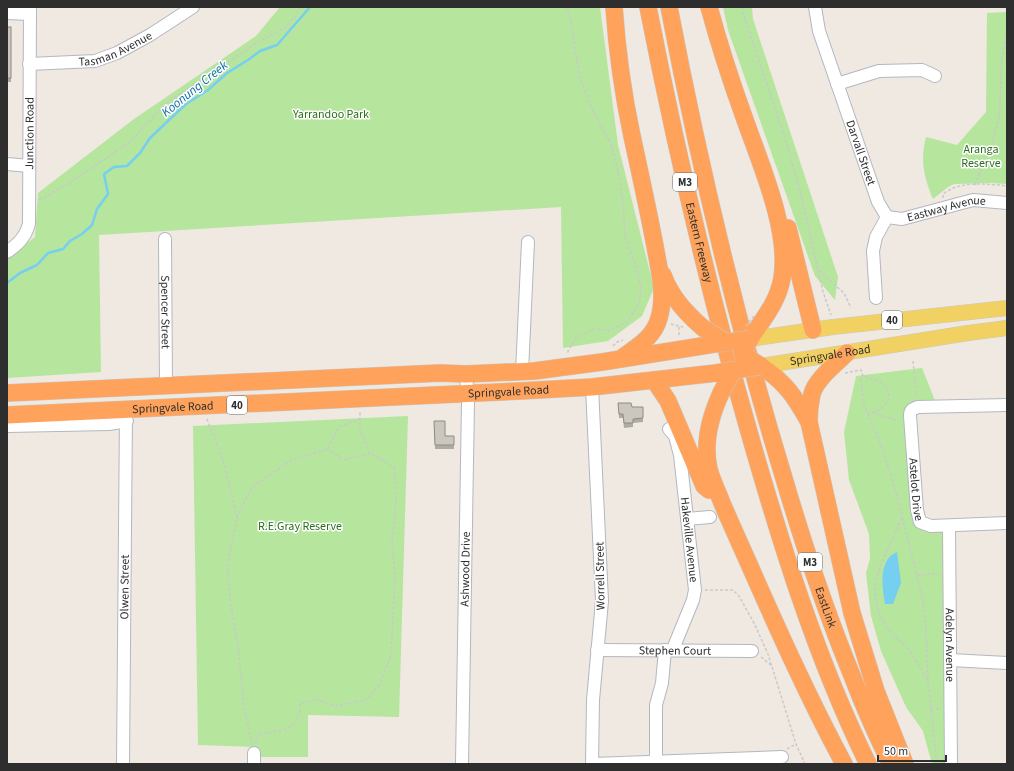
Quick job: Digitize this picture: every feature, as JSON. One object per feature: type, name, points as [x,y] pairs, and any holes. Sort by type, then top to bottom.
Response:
[{"type":"highway","points":[[614,7],[619,62],[625,98],[659,264],[663,277],[673,295],[687,313],[703,328],[727,343]]},
{"type":"highway","name":"Eastern Freeway","points":[[648,7],[676,146],[714,302],[742,406]]},
{"type":"highway","name":"Eastern Freeway","points":[[669,7],[703,175],[750,336]]},
{"type":"highway","points":[[709,7],[731,81],[767,181],[778,218],[782,245],[783,270],[779,290],[774,302],[750,336],[714,408],[708,428],[707,449],[710,469],[720,497],[804,688],[844,764]]},
{"type":"highway","points":[[767,181],[786,222],[792,241],[813,330]]},
{"type":"highway","points":[[619,360],[649,337],[659,320],[662,300],[659,264]]},
{"type":"highway","points":[[750,336],[766,368],[792,393],[809,422],[845,583],[857,628],[876,691],[905,764]]},
{"type":"highway","name":"EastLink","points":[[750,336],[796,519],[824,601],[860,697],[891,764]]},
{"type":"highway","name":"Springvale Road","points":[[7,393],[440,373],[466,374],[522,372],[556,369],[727,343],[750,336]]},
{"type":"highway","points":[[809,422],[810,403],[814,389],[824,375],[847,353]]},
{"type":"highway","name":"Springvale Road","points":[[7,415],[127,416],[592,387],[733,370],[766,368]]},
{"type":"highway","points":[[654,380],[668,401],[704,486],[720,497]]},
{"type":"highway","name":"EastLink","points":[[742,406],[765,489],[797,585],[837,696],[868,764]]},
{"type":"main road","name":"Springvale Road","points":[[750,336],[1007,308]]},
{"type":"main road","name":"Springvale Road","points":[[766,368],[847,353],[1007,328]]},
{"type":"street","name":"Tasman Avenue","points":[[29,64],[95,60],[117,53],[150,35],[193,7]]},
{"type":"street","name":"Darvall Street","points":[[816,7],[819,31],[878,202],[887,217]]},
{"type":"street","name":"Junction Road","points":[[7,252],[26,235],[29,224],[30,10]]},
{"type":"street","points":[[7,13],[30,10]]},
{"type":"street","points":[[837,84],[879,71],[922,70],[936,76]]},
{"type":"street","points":[[7,164],[29,166]]},
{"type":"street","name":"Eastway Avenue","points":[[887,217],[902,219],[973,200],[1007,203]]},
{"type":"street","points":[[876,298],[873,251],[876,237],[887,217]]},
{"type":"street","name":"Spencer Street","points":[[165,239],[166,386]]},
{"type":"street","points":[[522,372],[528,242]]},
{"type":"street","name":"Ashwood Drive","points":[[462,764],[467,394],[466,374]]},
{"type":"street","name":"Worrell Street","points":[[592,387],[602,601],[593,700],[593,764]]},
{"type":"street","points":[[914,412],[1007,405]]},
{"type":"street","name":"Astelot Drive","points":[[914,412],[918,518],[920,522],[928,526],[1007,523]]},
{"type":"street","name":"Springvale Road","points":[[7,426],[109,424],[127,416]]},
{"type":"street","name":"Olwen Street","points":[[123,764],[127,416]]},
{"type":"street","name":"Hakeville Avenue","points":[[656,762],[656,705],[669,650],[693,600],[691,590],[687,519],[680,455],[675,436],[669,429]]},
{"type":"street","points":[[687,519],[710,517]]},
{"type":"street","name":"Adelyn Avenue","points":[[949,526],[951,764]]},
{"type":"street","name":"Stephen Court","points":[[598,650],[752,651]]},
{"type":"street","points":[[950,660],[1007,663]]},
{"type":"street","points":[[593,764],[782,757]]},
{"type":"path","points":[[29,201],[44,198],[129,143],[172,99],[257,43],[284,28],[295,17],[300,7]]},
{"type":"path","points":[[567,7],[580,75],[591,106],[611,144],[617,166],[623,201],[625,237],[637,269],[641,287],[639,304],[627,322],[610,330],[593,329],[576,338],[568,350]]},
{"type":"path","points":[[741,7],[785,138],[800,192],[822,292],[832,317],[833,327]]},
{"type":"path","points":[[976,184],[990,149],[999,119],[1002,57],[1007,35]]},
{"type":"path","points":[[945,207],[942,194],[958,185],[976,184],[1007,186]]},
{"type":"path","points":[[818,270],[844,293],[851,308]]},
{"type":"path","points":[[867,413],[874,413],[901,421],[900,415],[914,412],[913,361]]},
{"type":"path","points":[[840,375],[861,370],[863,376],[877,380],[885,386],[888,391],[888,399],[883,408],[874,413]]},
{"type":"path","points":[[861,379],[862,399],[883,450],[895,489],[917,575],[925,615],[928,680],[937,764]]},
{"type":"path","points":[[254,759],[258,734],[291,727],[299,716],[300,704],[316,699],[334,706],[366,700],[379,686],[391,655],[395,576],[392,543],[396,494],[394,467],[370,453],[360,430],[360,411]]},
{"type":"path","points":[[206,419],[223,460],[237,518]]},
{"type":"path","points":[[254,759],[244,707],[238,646],[231,606],[227,566],[237,518],[251,488],[290,461],[327,449],[339,427],[360,419]]},
{"type":"path","points":[[327,449],[344,460],[370,453]]},
{"type":"path","points":[[902,518],[879,570],[876,580],[876,600],[884,624],[889,631],[909,650],[928,680]]},
{"type":"path","points":[[917,575],[950,574]]},
{"type":"path","points":[[691,590],[727,590],[736,592],[755,625],[768,654],[796,744],[805,764]]},
{"type":"path","points":[[752,651],[770,664],[773,668]]},
{"type":"green space","name":"Yarrandoo Park","points":[[280,7],[600,7],[618,145],[654,288],[642,316],[608,341],[563,348],[561,207],[99,235],[101,372],[7,378],[7,259],[35,237],[38,193],[134,119],[256,36]]},
{"type":"green space","points":[[723,7],[752,7],[753,19],[838,277],[835,300],[815,276],[728,30]]},
{"type":"green space","name":"Aranga Reserve","points":[[1007,12],[1007,184],[954,184],[933,199],[925,176],[923,161],[926,137],[957,145],[986,112],[987,13]]},
{"type":"green space","points":[[922,368],[936,403],[911,404],[917,525],[946,529],[945,764],[932,764],[923,731],[906,707],[881,651],[871,616],[866,573],[870,559],[869,534],[849,480],[844,432],[856,376]]},
{"type":"green space","name":"R.E.Gray Reserve","points":[[408,416],[399,717],[308,715],[308,757],[258,757],[258,747],[198,745],[193,426]]},
{"type":"water","points":[[897,552],[901,583],[893,604],[885,604],[882,582],[884,567],[891,556]]},
{"type":"building","points":[[7,27],[11,27],[11,78],[7,78]]},
{"type":"building","points":[[618,403],[631,403],[632,407],[643,407],[643,418],[633,419],[633,423],[624,423],[623,414],[619,414]]},
{"type":"building","points":[[434,421],[445,421],[445,436],[454,436],[454,445],[435,445]]},
{"type":"waterway","name":"Koonung Creek","points":[[7,283],[20,273],[37,265],[48,253],[63,249],[70,241],[82,234],[92,225],[97,209],[108,194],[104,174],[114,167],[127,166],[140,153],[150,138],[186,104],[208,90],[227,73],[260,51],[277,45],[310,7]]}]
